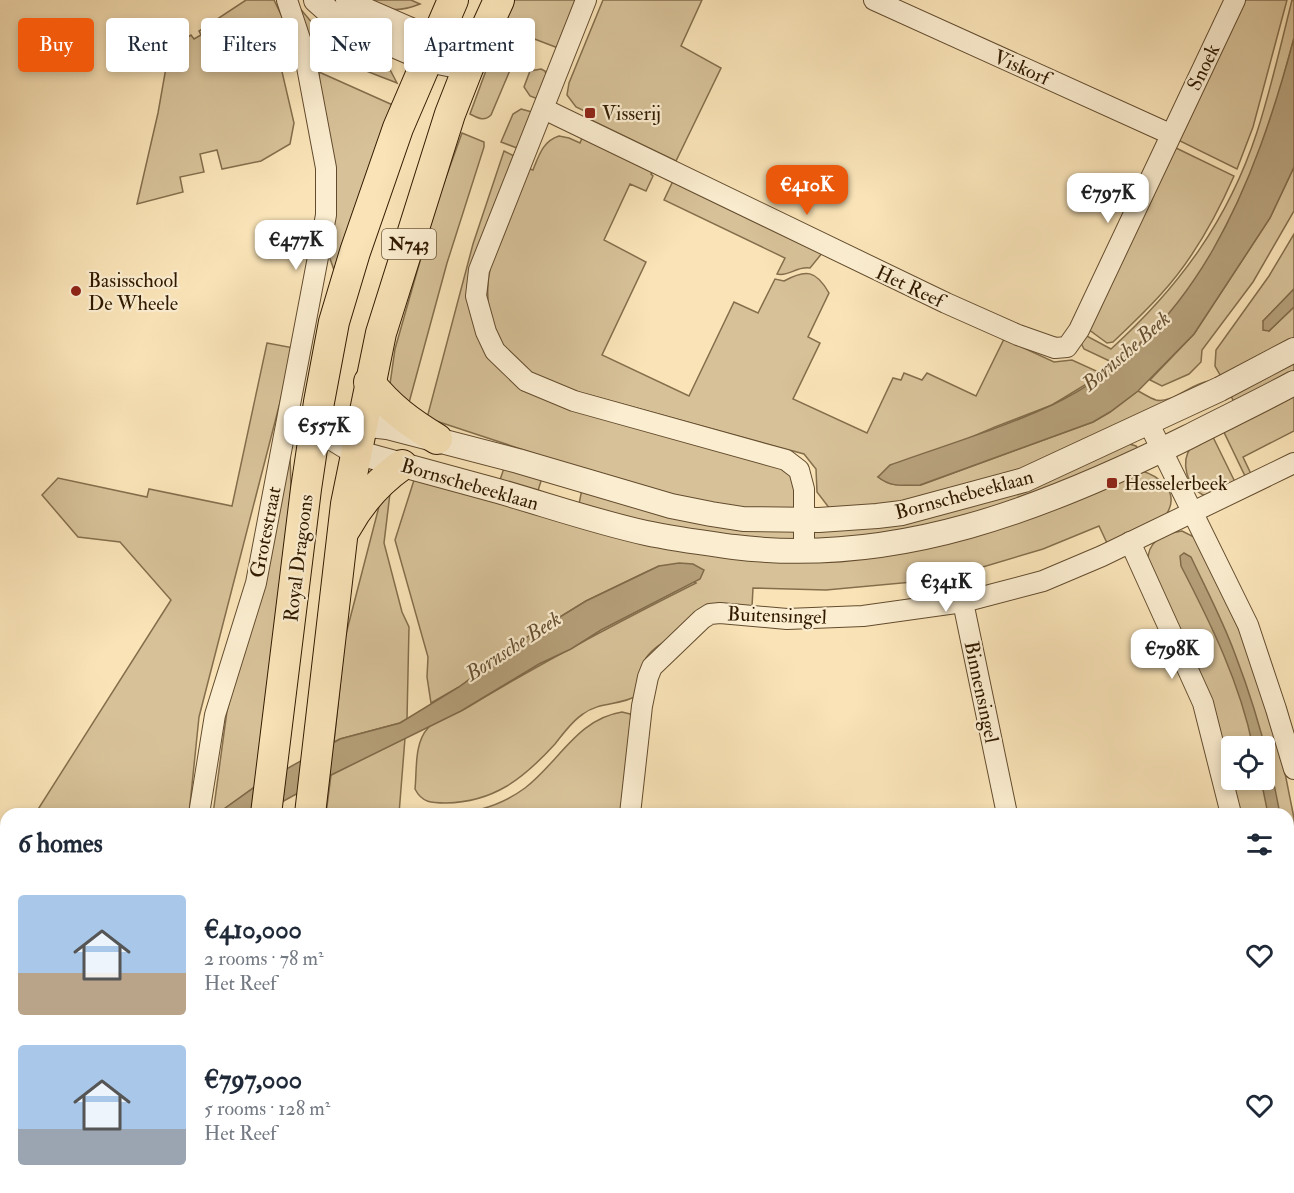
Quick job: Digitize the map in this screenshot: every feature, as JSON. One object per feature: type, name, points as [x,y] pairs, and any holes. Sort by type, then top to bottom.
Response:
[{"type":"main road","name":"Royal Dragoons","points":[[445,18],[453,0]]},
{"type":"main road","name":"Royal Dragoons","points":[[491,18],[499,0]]},
{"type":"main road","name":"Royal Dragoons","points":[[267,808],[306,489],[334,322],[355,252],[398,128],[422,72]]},
{"type":"main road","name":"Royal Dragoons","points":[[311,801],[342,536],[369,382],[381,333],[444,131],[466,72]]},
{"type":"main road","points":[[369,382],[387,404],[437,439]]},
{"type":"main road","points":[[342,536],[356,511],[374,488],[402,465]]},
{"type":"street","name":"Grotestraat","points":[[200,808],[215,715],[256,583],[326,215],[326,168],[304,51],[287,0]]},
{"type":"street","points":[[316,0],[326,10],[345,22],[404,41]]},
{"type":"street","points":[[348,0],[404,34]]},
{"type":"street","points":[[586,0],[544,110],[478,270],[476,296],[486,332],[495,351],[526,381],[574,401],[786,460],[799,470],[804,489],[804,550]]},
{"type":"street","name":"Viskorf","points":[[874,0],[1170,134]]},
{"type":"street","name":"Snoek","points":[[1170,134],[1235,0]]},
{"type":"street","name":"Het Reef","points":[[544,110],[946,303],[1018,335],[1055,348],[1067,346],[1079,330],[1170,134]]},
{"type":"street","name":"Bornschebeeklaan","points":[[358,438],[387,427],[437,439],[671,506],[743,519],[804,520],[902,513],[1024,480],[1220,389],[1294,350]]},
{"type":"street","name":"Bornschebeeklaan","points":[[316,428],[358,438],[402,465],[647,533],[735,547],[804,550],[868,547],[973,527],[1034,506],[1161,450],[1294,383]]},
{"type":"street","points":[[1148,422],[1248,625],[1294,769]]},
{"type":"street","points":[[963,602],[1043,581],[1102,556],[1294,463]]},
{"type":"street","points":[[1130,542],[1203,703],[1229,808]]},
{"type":"street","name":"Buitensingel","points":[[631,808],[642,706],[652,667],[710,614],[787,619],[863,616],[963,602]]},
{"type":"street","name":"Binnensingel","points":[[963,602],[1006,808]]},
{"type":"shaded area","points":[[246,0],[274,0],[283,18],[219,18]]},
{"type":"shaded area","points":[[362,0],[411,0],[420,4],[397,10]]},
{"type":"shaded area","points":[[514,0],[579,0],[558,48],[535,39],[535,18],[507,18]]},
{"type":"shaded area","points":[[603,0],[702,0],[681,46],[721,68],[676,161],[591,120],[593,115],[576,107],[567,95],[569,83]]},
{"type":"shaded area","points":[[1244,0],[1287,0],[1253,127],[1237,169],[1178,140]]},
{"type":"shaded area","points":[[1292,0],[1294,0],[1294,38],[1280,90],[1258,156],[1207,263],[1164,321],[1116,364],[1084,349],[1081,343],[1085,335],[1111,349],[1136,326],[1179,277],[1199,251],[1216,223],[1232,195],[1257,132]]},
{"type":"shaded area","points":[[298,6],[310,20],[310,42],[305,34]]},
{"type":"shaded area","points":[[191,35],[194,39],[201,35],[201,72],[282,72],[294,123],[290,144],[261,161],[222,169],[217,150],[200,154],[204,172],[180,177],[183,192],[137,204],[165,72],[189,72],[189,36]]},
{"type":"shaded area","points":[[1294,38],[1294,167],[1270,218],[1194,334],[1138,391],[1093,422],[920,485],[893,484],[878,477],[890,465],[992,430],[1052,405],[1102,375],[1146,339],[1182,297],[1213,250],[1239,200],[1260,147]]},
{"type":"shaded area","points":[[545,71],[547,77],[538,99],[530,96],[524,87],[530,72]]},
{"type":"shaded area","points":[[319,72],[395,106],[335,273],[327,250]]},
{"type":"shaded area","points":[[370,72],[391,72],[397,83]]},
{"type":"shaded area","points":[[485,72],[509,72],[491,115],[481,119],[470,114]]},
{"type":"shaded area","points":[[521,109],[532,112],[517,148],[501,142],[513,114]]},
{"type":"shaded area","points":[[462,133],[484,142],[484,147],[447,263],[407,410],[395,398],[390,384],[395,349],[436,205]]},
{"type":"shaded area","points":[[559,136],[580,143],[582,138],[652,172],[653,176],[646,191],[630,184],[604,240],[646,262],[602,355],[689,396],[734,302],[758,313],[775,279],[784,281],[804,273],[820,280],[829,293],[808,337],[820,343],[793,399],[867,433],[893,378],[901,380],[904,373],[922,380],[927,373],[976,396],[1004,339],[1054,362],[1072,360],[1103,374],[1052,405],[878,477],[888,483],[921,485],[1093,422],[1138,391],[1156,400],[1162,400],[1209,381],[1212,386],[1108,437],[949,497],[830,509],[817,492],[816,469],[804,454],[560,387],[530,375],[507,353],[493,326],[489,311],[488,280],[491,264],[527,168],[533,170],[545,145]]},
{"type":"shaded area","points":[[1174,147],[1234,176],[1220,207],[1184,266],[1144,312],[1113,342],[1107,343],[1088,329]]},
{"type":"shaded area","points":[[504,151],[514,156],[470,297],[527,384],[799,474],[797,514],[685,503],[427,418],[473,244]]},
{"type":"shaded area","points":[[1294,167],[1294,211],[1253,282],[1202,350],[1201,362],[1189,374],[1162,386],[1150,380],[1194,334],[1270,218]]},
{"type":"shaded area","points":[[673,181],[823,252],[810,268],[777,274],[785,258],[664,200]]},
{"type":"shaded area","points":[[1294,234],[1294,289],[1263,321],[1269,331],[1294,307],[1294,342],[1223,380],[1215,366],[1216,350],[1269,276]]},
{"type":"shaded area","points":[[1294,289],[1294,307],[1269,331],[1263,330],[1263,321]]},
{"type":"shaded area","points":[[267,343],[294,348],[199,717],[190,808],[39,808],[171,600],[120,542],[78,537],[42,495],[58,478],[147,497],[149,489],[232,506]]},
{"type":"shaded area","points":[[1294,355],[1294,378],[1236,406],[1228,390]]},
{"type":"shaded area","points":[[1294,388],[1294,431],[1243,457],[1252,476],[1246,478],[1221,426]]},
{"type":"shaded area","points":[[1210,431],[1236,484],[1212,494],[1203,495],[1189,480],[1186,460],[1193,445]]},
{"type":"shaded area","points":[[1126,443],[1136,446],[1139,450],[1037,502],[864,543],[734,542],[578,509],[582,489],[836,523]]},
{"type":"shaded area","points":[[290,455],[291,487],[276,644],[256,786],[225,808],[214,808],[227,711]]},
{"type":"shaded area","points":[[505,465],[542,478],[536,497],[498,486]]},
{"type":"shaded area","points":[[1139,470],[1154,476],[1166,486],[1170,492],[1170,507],[1166,515],[1107,543],[1099,526],[1043,549],[976,569],[981,587],[937,597],[934,580],[826,590],[753,588],[752,607],[679,634],[654,649],[644,662],[638,695],[625,701],[596,707],[583,714],[531,768],[506,786],[479,798],[446,803],[428,801],[421,797],[415,789],[420,741],[431,725],[464,710],[524,674],[696,583],[667,566],[659,566],[586,601],[524,639],[459,687],[431,703],[427,677],[428,657],[395,540],[415,477],[572,518],[865,553]]},
{"type":"shaded area","points":[[391,485],[384,543],[402,612],[409,627],[407,719],[334,742],[345,638],[383,491]]},
{"type":"shaded area","points":[[1182,531],[1196,538],[1248,649],[1282,758],[1292,808],[1236,808],[1229,790],[1275,790],[1275,736],[1221,736],[1221,767],[1148,565],[1152,545],[1161,537]]},
{"type":"shaded area","points":[[1184,553],[1191,557],[1225,629],[1249,693],[1262,736],[1250,736],[1232,677],[1214,632],[1181,566],[1180,556]]},
{"type":"shaded area","points":[[679,563],[693,564],[704,570],[700,579],[539,664],[461,711],[331,775],[271,808],[225,808],[256,786],[340,739],[400,723],[459,687],[524,639],[586,601],[659,566]]},
{"type":"shaded area","points":[[622,712],[633,717],[625,808],[484,808],[507,799],[525,788],[580,732],[593,723],[606,716]]},
{"type":"shaded area","points":[[405,738],[399,808],[327,808],[331,775]]},
{"type":"shaded area","points":[[1275,789],[1279,808],[1267,808],[1263,790]]},
{"type":"place","name":"Visserij","points":[[590,113]]},
{"type":"place","name":"Basisschool De Wheele","points":[[76,291]]},
{"type":"place","name":"Hesselerbeek","points":[[1112,483]]},
{"type":"water label","name":"Bornsche Beek","points":[[1126,351]]},
{"type":"water label","name":"Bornsche Beek","points":[[513,646]]}]
